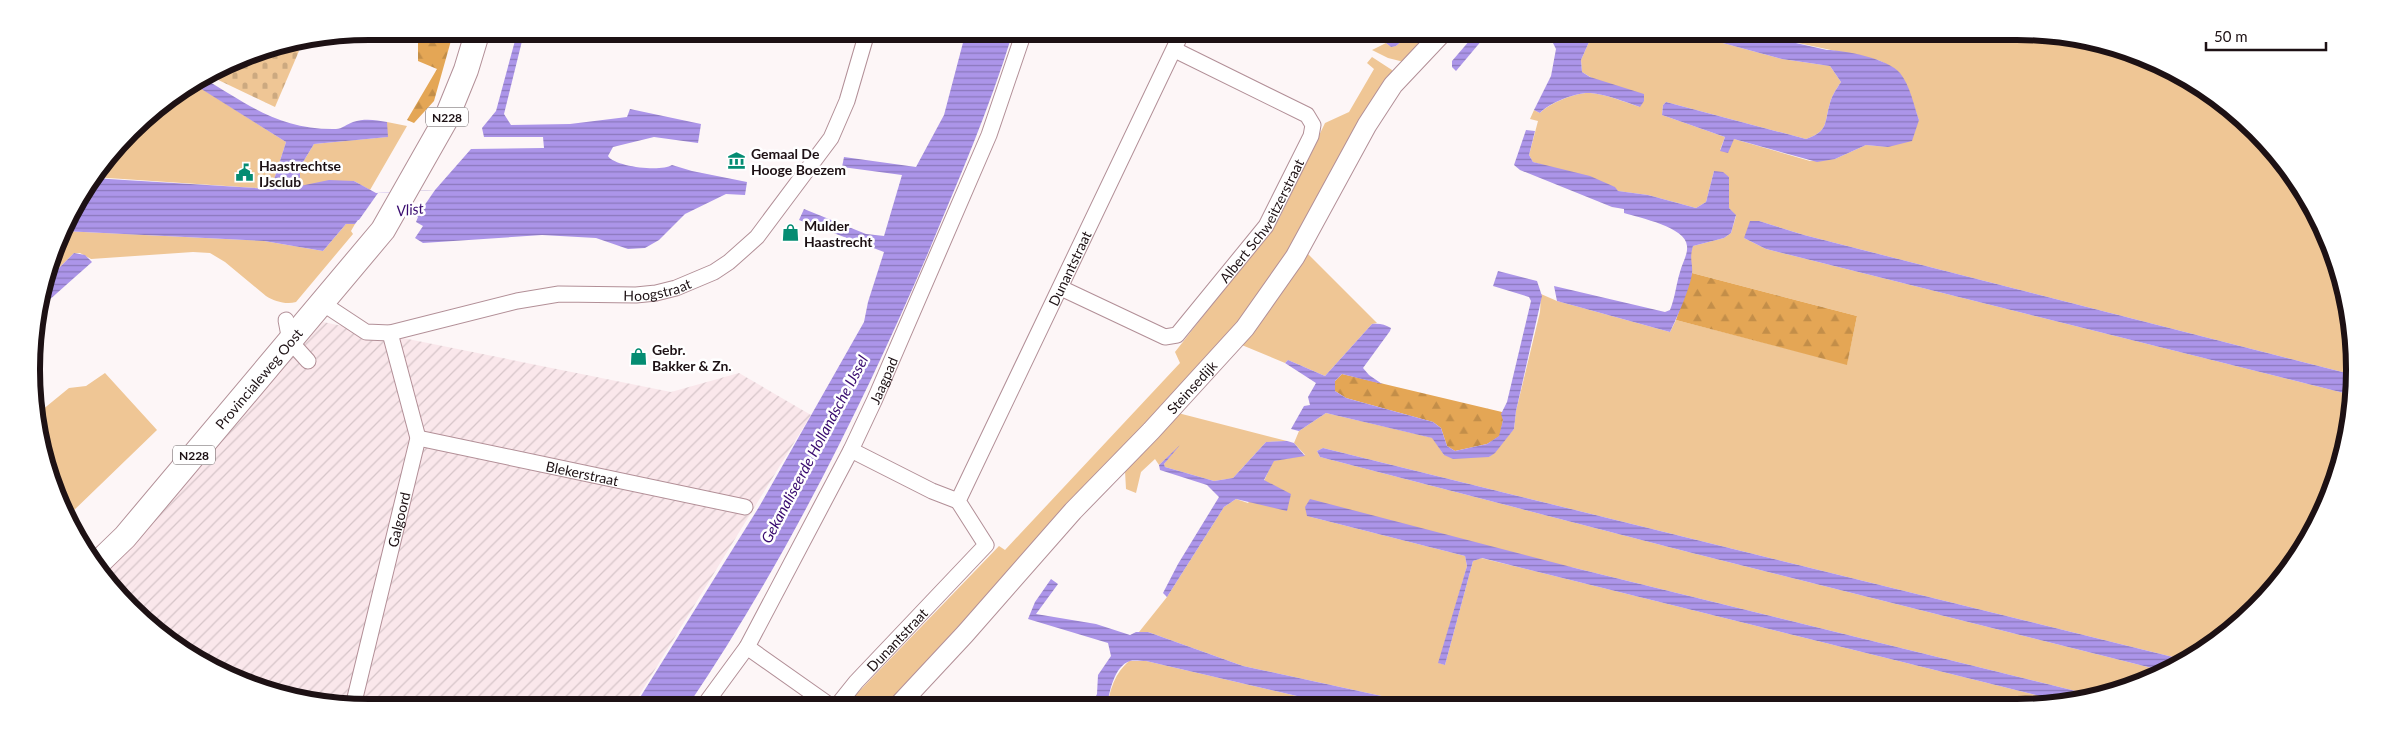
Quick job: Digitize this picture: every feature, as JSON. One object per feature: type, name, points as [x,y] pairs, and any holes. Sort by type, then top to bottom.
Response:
[{"type":"main road","name":"N228","points":[[322,303],[383,230],[407,192],[446,119],[466,70],[475,40]]},
{"type":"main road","name":"Provincialeweg Oost","points":[[101,560],[125,537],[288,331],[322,303]]},
{"type":"street","name":"Hoogstraat","points":[[322,303],[366,332],[390,333],[517,301],[559,294],[636,295],[656,293],[676,288],[714,272],[729,262],[756,237],[831,138],[847,101],[865,40]]},
{"type":"street","name":"Jaagpad","points":[[709,699],[747,646],[851,450],[875,399],[989,135],[1021,40]]},
{"type":"street","name":"Dunantstraat","points":[[842,699],[856,682],[986,544],[958,502],[1178,40]]},
{"type":"street","name":"Steinsedijk","points":[[904,699],[965,634],[1073,511],[1151,431],[1245,328],[1296,257],[1368,125],[1393,85],[1435,40]]},
{"type":"street","name":"Albert Schweitzerstraat","points":[[1061,288],[1165,337],[1177,335],[1266,226],[1311,136],[1313,124],[1306,115],[1174,50]]},
{"type":"street","points":[[288,331],[308,361]]},
{"type":"street","name":"Galgoord","points":[[355,698],[418,438],[390,333]]},
{"type":"street","name":"Blekerstraat","points":[[418,438],[746,507]]},
{"type":"street","points":[[851,450],[958,502]]},
{"type":"street","points":[[747,646],[821,699]]},
{"type":"shaded area","points":[[323,322],[671,392],[739,373],[811,415],[637,699],[370,699],[326,696],[284,688],[243,674],[186,643],[152,617],[107,569]]},
{"type":"green space","points":[[418,40],[451,40],[434,101],[414,123],[407,120],[437,69],[418,61]]},
{"type":"green space","points":[[1403,40],[1428,40],[1404,62],[1388,58],[1372,50],[1386,43],[1391,47],[1396,46]]},
{"type":"green space","points":[[1590,40],[1719,40],[1719,42],[1782,59],[1830,66],[1841,82],[1832,97],[1826,121],[1819,133],[1806,139],[1666,102],[1663,105],[1662,115],[1725,137],[1720,150],[1734,139],[1810,161],[1835,159],[1866,145],[1888,147],[1919,120],[1909,93],[1900,77],[1887,64],[1878,60],[1784,40],[2038,41],[2081,46],[2122,57],[2181,84],[2217,108],[2264,152],[2302,205],[2321,243],[2335,284],[2343,326],[2346,373],[1804,235],[1759,221],[1744,238],[1766,249],[2345,393],[2340,434],[2329,475],[2302,534],[2264,587],[2217,631],[2176,658],[1323,448],[1317,451],[1320,457],[1692,553],[2154,669],[2122,682],[2082,693],[1575,568],[1307,516],[1465,556],[1467,566],[1439,663],[1445,665],[1473,561],[1481,558],[2045,697],[2016,699],[1395,699],[1243,666],[1148,632],[1139,632],[1167,597],[1224,507],[1236,499],[1248,503],[1264,481],[1273,461],[1305,455],[1294,443],[1299,431],[1326,413],[1433,438],[1444,455],[1489,457],[1514,429],[1516,411],[1540,312],[1541,294],[1557,301],[1670,332],[1676,320],[1847,364],[1857,316],[1692,273],[1689,258],[1693,246],[1724,238],[1731,233],[1736,216],[1729,208],[1729,177],[1714,171],[1706,202],[1696,208],[1648,195],[1618,191],[1614,187],[1533,162],[1529,155],[1538,121],[1530,119],[1534,110],[1540,113],[1564,99],[1584,93],[1609,97],[1640,107],[1582,72],[1581,60]]},
{"type":"green space","points":[[294,49],[299,51],[275,107],[215,79],[264,57]]},
{"type":"green space","points":[[1372,57],[1392,70],[1392,76],[1270,286],[897,699],[852,699],[999,546],[1005,550],[1180,363],[1175,352],[1279,219],[1325,123],[1349,112],[1374,69],[1367,63]]},
{"type":"green space","points":[[200,87],[286,142],[271,189],[102,178],[122,152],[152,122]]},
{"type":"green space","points":[[387,122],[407,126],[370,190],[354,181],[299,186],[300,167],[314,144],[387,137]]},
{"type":"green space","points":[[346,224],[355,224],[351,231],[353,234],[296,302],[292,303],[280,302],[266,296],[225,262],[210,253],[193,252],[91,259],[80,253],[74,253],[54,273],[71,231],[264,241],[323,251]]},
{"type":"green space","points":[[1305,251],[1377,323],[1372,324],[1325,376],[1288,360],[1285,363],[1237,343]]},
{"type":"green space","points":[[1692,273],[1857,316],[1847,365],[1676,320]]},
{"type":"green space","points":[[105,373],[157,430],[72,512],[51,455],[43,410],[69,388],[86,386]]},
{"type":"green space","points":[[1342,374],[1502,412],[1503,420],[1500,436],[1487,444],[1455,451],[1447,446],[1441,428],[1433,422],[1346,398],[1335,391],[1335,381]]},
{"type":"green space","points":[[1178,413],[1287,441],[1266,442],[1233,478],[1214,481],[1165,467],[1164,464],[1174,451],[1159,465],[1155,459],[1141,472],[1136,493],[1126,489],[1125,471]]},
{"type":"green space","points":[[1129,661],[1146,661],[1310,699],[1109,699],[1114,682]]},
{"type":"water","name":"Vlist","points":[[515,40],[522,40],[504,114],[511,125],[570,124],[627,117],[630,109],[701,124],[698,143],[654,137],[613,147],[608,156],[612,160],[628,166],[658,168],[672,165],[747,182],[745,195],[726,194],[685,214],[659,240],[645,248],[628,249],[596,238],[542,235],[423,243],[415,238],[423,226],[416,222],[418,217],[358,220],[355,224],[346,224],[323,251],[264,241],[71,231],[84,205],[101,179],[271,189],[286,142],[199,88],[209,82],[252,107],[282,121],[299,125],[336,129],[362,120],[387,122],[388,137],[314,144],[300,167],[300,186],[329,180],[354,181],[376,193],[435,190],[471,149],[544,148],[543,137],[484,137],[482,128],[496,111]]},
{"type":"water","name":"Gekanaliseerde Hollandsche IJssel","points":[[964,40],[1010,40],[962,172],[902,312],[847,429],[788,543],[756,598],[692,699],[639,699],[759,507],[864,322],[868,302],[884,252],[799,220],[804,209],[866,234],[884,236],[902,175],[842,167],[844,157],[916,167],[944,115]]},
{"type":"water","points":[[1389,40],[1403,40],[1396,46],[1391,47],[1386,43]]},
{"type":"water","points":[[1470,40],[1482,40],[1456,71],[1452,67],[1452,61]]},
{"type":"water","points":[[1548,40],[1590,40],[1581,60],[1582,72],[1590,77],[1644,94],[1644,101],[1640,107],[1615,98],[1584,93],[1556,102],[1540,113],[1534,110],[1551,76],[1556,49],[1552,41]]},
{"type":"water","points":[[1719,40],[1783,40],[1855,54],[1877,60],[1894,68],[1900,73],[1906,83],[1919,120],[1912,141],[1888,147],[1866,145],[1835,159],[1817,162],[1734,139],[1728,153],[1720,151],[1725,137],[1662,115],[1663,105],[1666,102],[1806,139],[1819,133],[1822,129],[1832,97],[1841,82],[1830,66],[1782,59],[1719,42]]},
{"type":"water","points":[[1526,130],[1535,131],[1529,155],[1533,162],[1590,176],[1615,187],[1618,191],[1648,195],[1696,208],[1706,202],[1714,171],[1723,172],[1729,177],[1729,208],[1736,215],[1731,233],[1724,238],[1693,246],[1691,279],[1670,332],[1557,301],[1554,286],[1665,312],[1670,310],[1687,253],[1687,246],[1685,239],[1661,224],[1624,213],[1624,209],[1612,207],[1520,170],[1514,165]]},
{"type":"water","points":[[1750,221],[1759,221],[1804,235],[2346,373],[2345,393],[1766,249],[1744,238]]},
{"type":"water","points":[[74,253],[85,255],[92,262],[47,302],[54,273]]},
{"type":"water","points":[[1498,271],[1537,281],[1542,296],[1516,411],[1514,429],[1495,453],[1489,457],[1453,459],[1444,455],[1432,438],[1326,413],[1299,431],[1291,429],[1304,406],[1310,405],[1308,397],[1316,383],[1285,363],[1288,360],[1325,376],[1372,324],[1377,324],[1391,328],[1363,368],[1382,384],[1342,374],[1335,381],[1335,391],[1346,398],[1433,422],[1441,428],[1447,446],[1455,451],[1487,444],[1499,436],[1503,420],[1501,414],[1507,402],[1531,301],[1529,297],[1493,286]]},
{"type":"water","points":[[1287,441],[1294,443],[1305,456],[1274,461],[1264,480],[1291,494],[1287,511],[1236,499],[1224,507],[1167,597],[1163,593],[1178,564],[1219,497],[1207,485],[1160,470],[1159,465],[1180,445],[1164,464],[1165,467],[1214,481],[1233,478],[1266,442]]},
{"type":"water","points":[[1323,448],[2176,658],[2154,669],[1692,553],[1320,457],[1317,451]]},
{"type":"water","points":[[1310,499],[1575,568],[2082,693],[2045,697],[1482,558],[1473,561],[1445,665],[1438,663],[1467,566],[1465,556],[1307,516],[1305,507]]},
{"type":"water","points":[[1051,579],[1058,584],[1036,614],[1096,624],[1130,635],[1136,632],[1148,632],[1243,666],[1395,699],[1310,699],[1146,661],[1130,661],[1124,664],[1116,674],[1109,699],[1095,699],[1097,694],[1098,675],[1111,656],[1108,643],[1028,619],[1035,602]]},
{"type":"pier","points":[[435,190],[413,222],[414,220],[359,223],[354,227],[378,193]]},
{"type":"place","name":"Gemaal De Hooge Boezem","points":[[737,161]]},
{"type":"place","name":"Haastrechtse IJsclub","points":[[245,173]]},
{"type":"place","name":"Mulder Haastrecht","points":[[790,233]]},
{"type":"place","name":"Gebr. Bakker & Zn.","points":[[638,357]]}]
